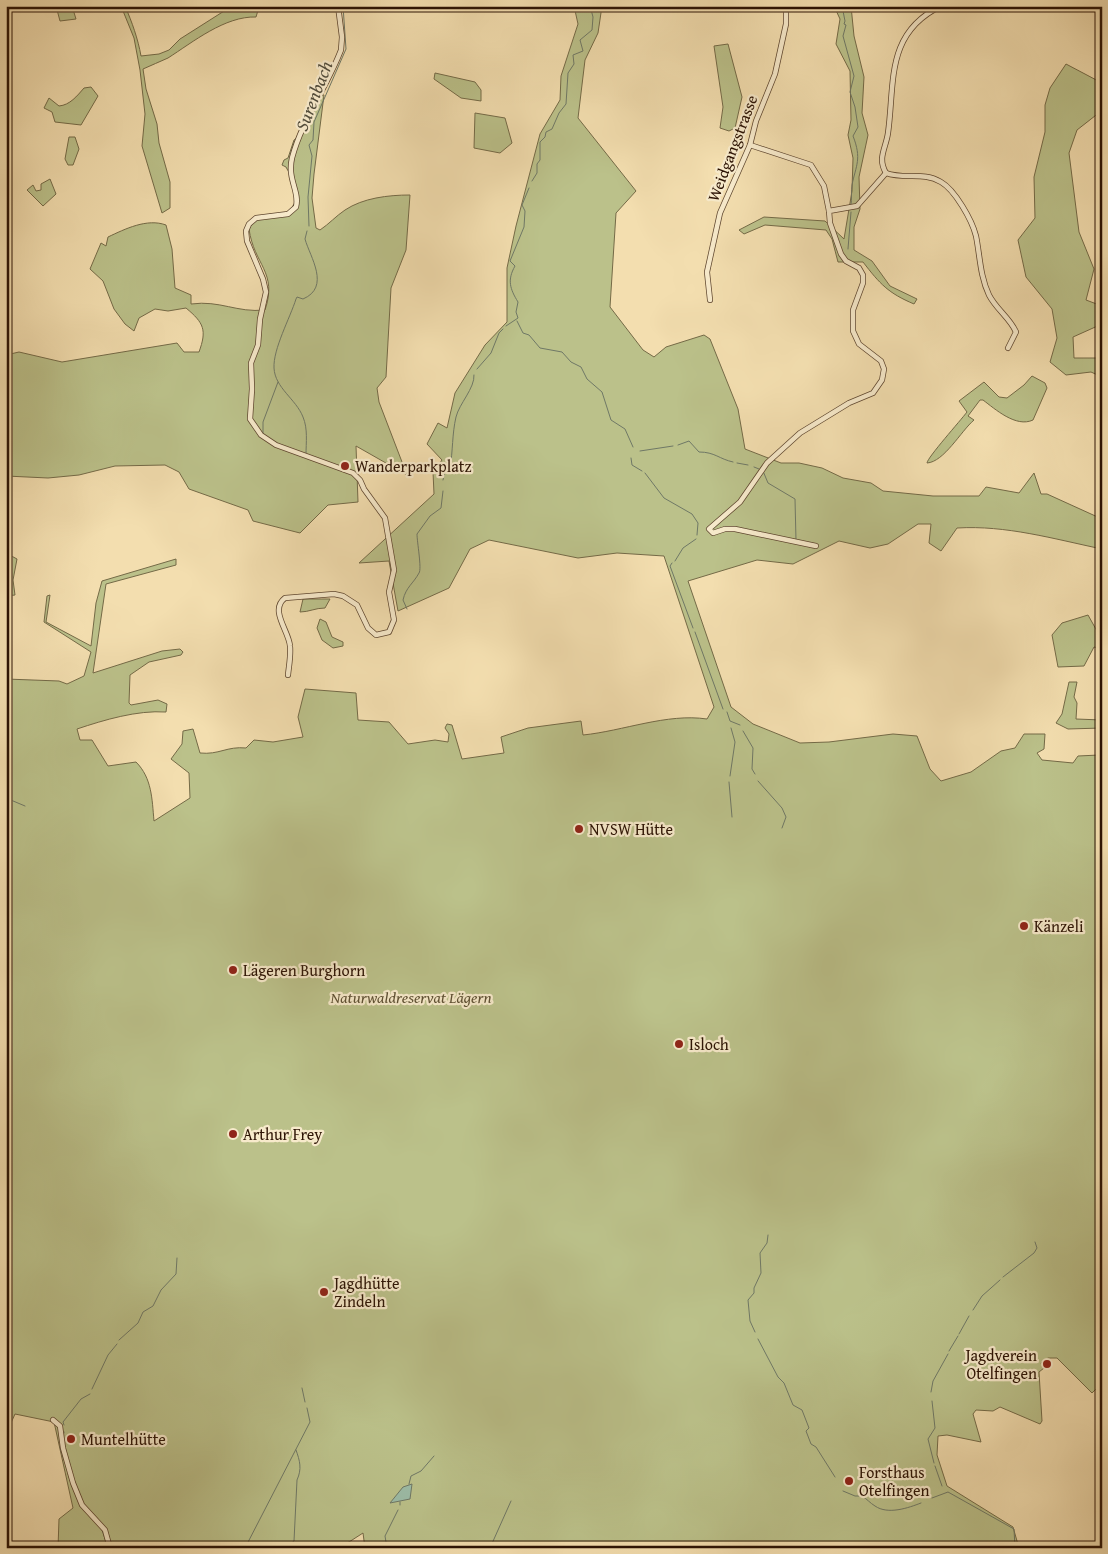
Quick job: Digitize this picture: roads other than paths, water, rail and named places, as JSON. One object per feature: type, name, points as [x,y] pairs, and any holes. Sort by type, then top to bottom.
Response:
[{"type":"street","points":[[288,675],[290,646],[278,610],[280,603],[285,598],[341,595],[357,605],[368,628],[376,635],[385,634],[393,626],[394,614],[389,592],[394,570],[389,529],[385,518],[364,489],[360,480],[343,468],[276,444],[257,431],[249,416],[252,389],[251,363],[258,345],[266,292],[263,279],[247,241],[246,231],[250,222],[256,218],[288,214],[296,207],[296,197],[290,172],[292,159],[300,134],[341,50],[342,37],[338,6]]},
{"type":"street","name":"Weidgangstrasse","points":[[710,300],[707,272],[720,213],[750,145],[756,121],[777,68],[786,24],[786,6]]},
{"type":"street","points":[[886,173],[881,159],[888,134],[892,74],[896,59],[911,31],[937,7]]},
{"type":"street","points":[[750,145],[811,164],[818,171],[824,186],[830,223],[841,254],[846,261],[859,268],[863,275],[863,283],[853,310],[853,331],[859,344],[877,356],[882,363],[882,380],[873,393],[849,403],[800,433],[767,463],[740,502],[713,524],[709,530],[713,533],[725,529],[735,529],[816,546]]},
{"type":"street","points":[[829,211],[857,206],[886,173]]},
{"type":"street","points":[[886,173],[898,176],[918,174],[930,176],[943,183],[955,194],[974,232],[980,266],[989,295],[1016,332],[1008,348]]},
{"type":"street","points":[[53,1420],[60,1426],[63,1448],[82,1504],[103,1526],[110,1548]]},
{"type":"waterway","name":"Surenbach","points":[[309,226],[308,197],[312,156],[309,145],[313,140],[314,122],[346,49],[343,6]]},
{"type":"waterway","points":[[532,181],[537,173],[537,164],[540,160],[540,142],[545,137],[546,132],[552,129],[559,113],[566,104],[568,73],[574,64],[573,55],[583,51],[580,40],[592,30],[593,17],[590,6]]},
{"type":"waterway","points":[[842,6],[844,24],[846,25],[843,36],[854,76],[850,92],[855,107],[858,127],[853,136],[858,156],[852,185],[851,205]]},
{"type":"waterway","points":[[506,326],[518,318],[516,312],[518,302],[513,293],[510,280],[515,266],[510,261],[524,227],[525,211],[522,205],[529,188]]},
{"type":"waterway","points":[[848,249],[851,212]]},
{"type":"waterway","name":"Surenbach","points":[[306,455],[305,422],[296,405],[278,382],[275,375],[274,360],[297,297],[303,299],[311,294],[316,287],[316,271],[305,239],[307,231]]},
{"type":"waterway","points":[[517,321],[523,333],[529,335],[540,348],[562,352],[571,362],[581,367],[587,379],[602,392],[611,420],[625,429],[633,447]]},
{"type":"waterway","points":[[477,369],[491,353],[499,333],[503,329]]},
{"type":"waterway","points":[[443,480],[445,471],[450,468],[456,417],[470,391],[474,375]]},
{"type":"waterway","name":"Surenbach","points":[[263,433],[263,422],[278,382]]},
{"type":"waterway","points":[[678,445],[689,441],[699,452],[709,453],[733,462]]},
{"type":"waterway","points":[[640,451],[673,446]]},
{"type":"waterway","points":[[631,458],[632,465],[642,471]]},
{"type":"waterway","points":[[737,463],[748,465]]},
{"type":"waterway","points":[[754,467],[759,469]]},
{"type":"waterway","points":[[763,471],[768,483],[795,499],[796,540]]},
{"type":"waterway","points":[[645,473],[664,498],[692,514],[698,523],[697,535]]},
{"type":"waterway","points":[[407,609],[403,600],[404,596],[420,571],[417,534],[430,516],[441,508],[443,491]]},
{"type":"waterway","points":[[675,561],[683,548],[696,539]]},
{"type":"waterway","points":[[672,563],[670,566],[693,628]]},
{"type":"waterway","points":[[695,632],[723,709]]},
{"type":"waterway","points":[[727,712],[730,721],[740,725]]},
{"type":"waterway","points":[[730,776],[735,742],[731,728]]},
{"type":"waterway","points":[[743,731],[753,748],[752,769],[755,774]]},
{"type":"waterway","points":[[758,781],[782,808],[786,817],[782,828]]},
{"type":"waterway","points":[[729,782],[732,817]]},
{"type":"waterway","points":[[6,798],[25,806]]},
{"type":"waterway","points":[[6,826],[9,829],[6,836]]},
{"type":"waterway","points":[[6,920],[11,924]]},
{"type":"waterway","points":[[755,1332],[750,1321],[748,1300],[754,1293],[754,1288],[761,1273],[760,1253],[767,1243],[768,1235]]},
{"type":"waterway","points":[[1003,1277],[1034,1253],[1037,1248],[1035,1242]]},
{"type":"waterway","points":[[119,1340],[138,1323],[143,1312],[153,1306],[161,1290],[176,1274],[177,1258]]},
{"type":"waterway","points":[[973,1310],[982,1296],[1000,1280]]},
{"type":"waterway","points":[[959,1334],[969,1316]]},
{"type":"waterway","points":[[949,1351],[958,1336]]},
{"type":"waterway","points":[[758,1339],[778,1377],[784,1383],[793,1405],[802,1410],[809,1428],[806,1431],[811,1444],[816,1447],[835,1477]]},
{"type":"waterway","points":[[92,1389],[108,1355],[117,1344]]},
{"type":"waterway","points":[[931,1392],[933,1381],[948,1354]]},
{"type":"waterway","points":[[302,1388],[305,1402]]},
{"type":"waterway","points":[[64,1425],[63,1422],[81,1399],[90,1394]]},
{"type":"waterway","points":[[932,1401],[935,1428],[928,1439],[934,1463]]},
{"type":"waterway","points":[[245,1548],[310,1422],[307,1408]]},
{"type":"waterway","points":[[60,1447],[65,1463]]},
{"type":"waterway","points":[[285,1548],[294,1541],[297,1480],[300,1469],[296,1450]]},
{"type":"waterway","points":[[409,1484],[411,1476],[421,1471],[434,1456]]},
{"type":"waterway","points":[[935,1466],[942,1486]]},
{"type":"waterway","points":[[68,1474],[73,1489]]},
{"type":"waterway","points":[[843,1491],[855,1496],[862,1496],[880,1509],[886,1510],[904,1509],[921,1503]]},
{"type":"waterway","points":[[932,1498],[948,1492],[1014,1529],[1015,1548]]},
{"type":"waterway","points":[[490,1548],[511,1501]]},
{"type":"waterway","points":[[81,1506],[89,1516]]},
{"type":"waterway","points":[[387,1548],[385,1536],[398,1510]]},
{"type":"waterway","points":[[102,1530],[108,1548]]},
{"type":"place","name":"Wanderparkplatz","points":[[345,466]]},
{"type":"place","name":"NVSW Hütte","points":[[579,829]]},
{"type":"place","name":"Känzeli","points":[[1024,926]]},
{"type":"place","name":"Lägeren Burghorn","points":[[233,970]]},
{"type":"place","name":"Isloch","points":[[679,1044]]},
{"type":"place","name":"Arthur Frey","points":[[233,1134]]},
{"type":"place","name":"Jagdhütte Zindeln","points":[[324,1292]]},
{"type":"place","name":"Jagdverein Otelfingen","points":[[1047,1364]]},
{"type":"place","name":"Muntelhütte","points":[[71,1439]]},
{"type":"place","name":"Forsthaus Otelfingen","points":[[849,1481]]},
{"type":"park label","name":"Naturwaldreservat Lägern","points":[[411,997]]}]
